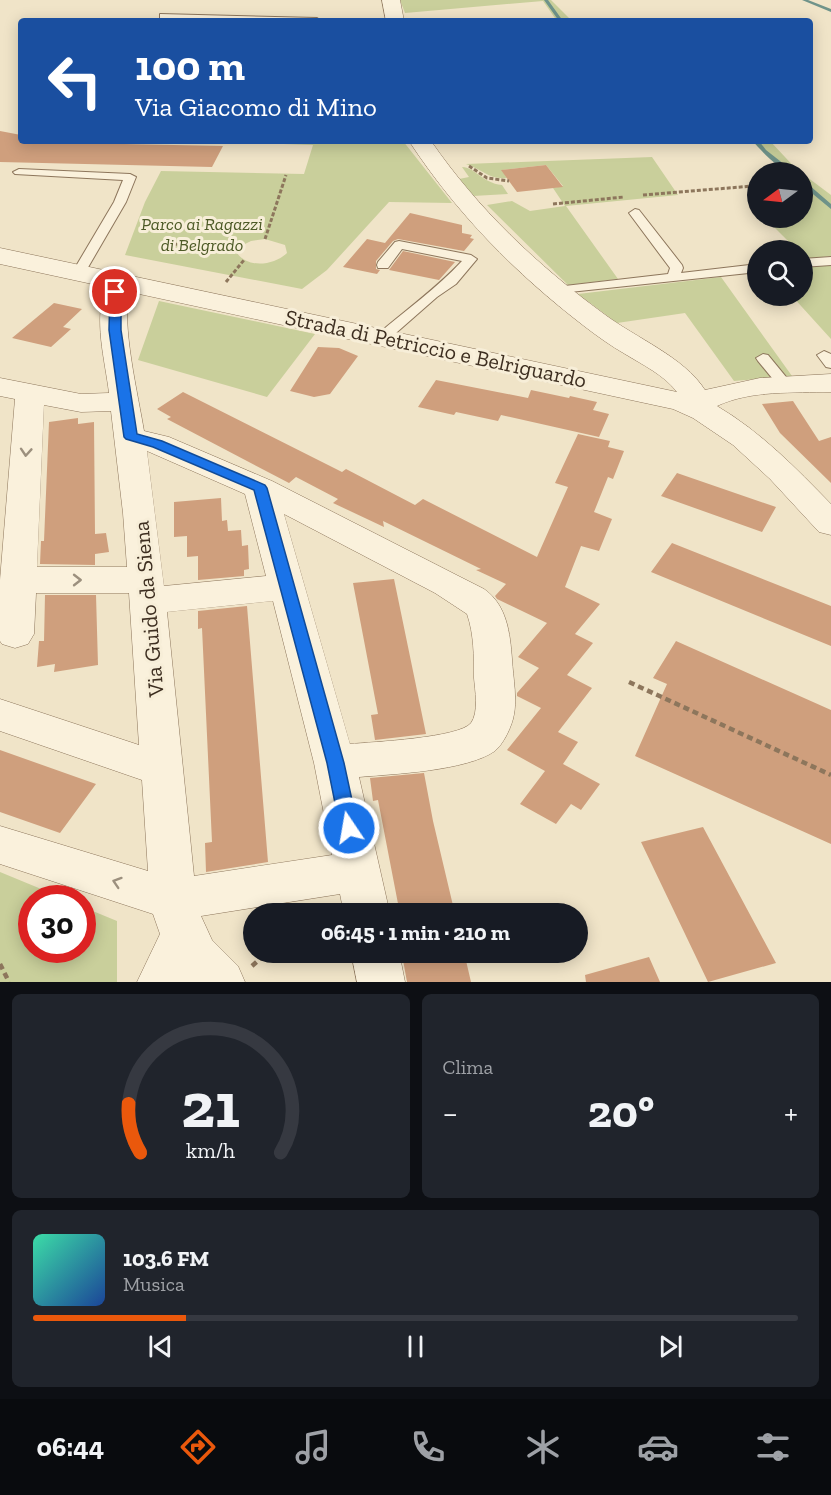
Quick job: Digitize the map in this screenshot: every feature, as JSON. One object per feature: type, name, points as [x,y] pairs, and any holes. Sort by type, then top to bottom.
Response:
[{"type":"street","points":[[391,0],[394,18]]},
{"type":"street","points":[[422,144],[464,200],[516,254],[556,291],[626,343],[679,378],[693,392],[697,407]]},
{"type":"street","name":"Strada di Petriccio e Belriguardo","points":[[0,256],[638,391],[697,407],[739,435],[831,524]]},
{"type":"street","name":"Via Guido da Siena","points":[[121,282],[115,292],[113,305],[147,590],[161,769],[178,918]]},
{"type":"street","points":[[626,343],[645,371],[645,380],[638,391]]},
{"type":"street","points":[[697,407],[702,401],[719,393],[786,386],[829,368]]},
{"type":"street","points":[[15,634],[18,580],[15,390],[81,403],[128,419],[158,444],[260,488],[448,584],[482,607],[488,622],[495,707],[495,717],[485,735],[459,748],[335,763]]},
{"type":"street","points":[[0,845],[178,918],[363,892],[335,763],[260,488]]},
{"type":"street","points":[[18,580],[147,590],[288,587]]},
{"type":"street","points":[[0,715],[161,769]]},
{"type":"street","points":[[178,918],[200,965],[236,974]]},
{"type":"street","points":[[161,982],[178,918]]},
{"type":"street","points":[[377,963],[381,982]]},
{"type":"lane","points":[[163,16],[224,18]]},
{"type":"lane","points":[[19,172],[130,177],[120,202],[78,273]]},
{"type":"lane","points":[[635,213],[677,268],[673,277]]},
{"type":"lane","points":[[382,265],[399,245],[471,259],[451,281],[432,294],[383,337]]},
{"type":"lane","points":[[813,262],[831,261]]},
{"type":"lane","points":[[556,291],[747,269]]},
{"type":"lane","points":[[584,273],[594,286]]},
{"type":"lane","points":[[637,281],[647,292]]},
{"type":"lane","points":[[763,358],[786,386]]},
{"type":"path","points":[[265,239],[286,175]]},
{"type":"path","points":[[641,195],[747,186]]},
{"type":"path","points":[[553,204],[629,197]]},
{"type":"path","points":[[173,244],[238,249]]},
{"type":"path","points":[[225,284],[244,261]]},
{"type":"path","points":[[629,682],[831,775]]},
{"type":"path","points":[[236,974],[252,963]]},
{"type":"path","points":[[0,964],[9,982]]},
{"type":"green space","points":[[400,0],[551,0],[569,18],[555,18],[543,1],[405,13]]},
{"type":"green space","name":"Parco ai Ragazzi di Belgrado","points":[[285,144],[405,144],[452,203],[389,202],[327,270],[302,289],[125,255],[145,202],[161,171],[304,174],[313,145]],"holes":[[[265,239],[285,245],[287,253],[276,260],[262,264],[248,261],[237,253],[241,246],[251,241]]]},
{"type":"green space","points":[[755,144],[773,144],[790,162],[776,162]]},
{"type":"green space","points":[[652,157],[678,195],[566,206],[618,279],[568,285],[487,205],[512,201],[530,211],[565,206],[553,188],[563,186],[546,165],[502,170],[507,178],[501,178],[490,176],[466,164]]},
{"type":"green space","points":[[462,167],[495,184],[502,185],[508,194],[473,196],[459,179],[469,177]]},
{"type":"green space","points":[[813,182],[831,195],[831,256],[813,258],[813,240],[787,240],[775,228],[813,228]]},
{"type":"green space","points":[[831,264],[831,339],[801,306],[813,306],[813,265]]},
{"type":"green space","points":[[721,277],[792,376],[734,381],[685,313],[617,323],[578,294]]},
{"type":"green space","points":[[159,301],[315,334],[267,397],[138,360]]},
{"type":"green space","points":[[0,872],[32,885],[18,885],[18,963],[96,963],[96,912],[117,921],[117,982],[0,982]]},
{"type":"building","points":[[0,131],[18,134],[18,144],[223,146],[212,167],[0,162]]},
{"type":"building","points":[[546,165],[563,187],[517,192],[501,170]]},
{"type":"building","points":[[410,213],[462,225],[462,233],[472,235],[470,238],[474,239],[464,251],[398,239],[393,241],[376,261],[376,269],[380,270],[377,274],[343,267],[367,239],[385,243]]},
{"type":"building","points":[[403,251],[455,262],[439,280],[389,270]]},
{"type":"building","points":[[54,303],[82,309],[63,327],[71,329],[51,347],[12,338]]},
{"type":"building","points":[[318,347],[339,348],[358,356],[330,394],[314,397],[290,391]]},
{"type":"building","points":[[436,380],[528,398],[531,390],[569,398],[570,396],[597,402],[593,410],[609,414],[599,437],[501,415],[498,421],[418,407]]},
{"type":"building","points":[[183,392],[342,472],[346,469],[415,505],[423,499],[537,557],[568,487],[555,483],[578,434],[610,441],[608,447],[624,451],[613,479],[608,477],[594,512],[612,519],[599,551],[581,546],[565,587],[600,604],[575,634],[593,643],[567,675],[592,688],[558,732],[578,742],[563,764],[600,784],[581,810],[571,804],[556,824],[520,804],[545,771],[507,750],[541,708],[517,696],[517,693],[539,668],[518,657],[547,623],[497,599],[495,596],[506,584],[476,570],[481,569],[383,521],[384,527],[333,503],[338,499],[296,477],[289,483],[167,419],[171,417],[157,409]]},
{"type":"building","points":[[793,401],[819,441],[831,437],[831,483],[780,433],[762,404]]},
{"type":"building","points":[[78,418],[78,424],[94,422],[95,534],[106,533],[109,552],[95,554],[95,565],[40,564],[41,541],[44,541],[49,422]]},
{"type":"building","points":[[677,473],[776,507],[762,532],[661,496]]},
{"type":"building","points":[[221,498],[222,521],[227,520],[228,531],[241,530],[242,546],[248,545],[249,569],[244,570],[244,576],[198,580],[198,556],[187,557],[187,536],[174,537],[174,502]]},
{"type":"building","points":[[672,543],[831,606],[831,646],[651,572]]},
{"type":"building","points":[[394,579],[426,734],[375,740],[371,715],[378,714],[353,583]]},
{"type":"building","points":[[45,595],[96,595],[98,665],[54,672],[55,664],[37,667],[39,641],[44,641]]},
{"type":"building","points":[[247,606],[268,862],[206,872],[205,843],[212,842],[202,628],[198,629],[198,611]]},
{"type":"building","points":[[676,641],[831,710],[831,844],[635,756],[667,684],[653,678]]},
{"type":"building","points":[[0,750],[96,784],[60,833],[0,812]]},
{"type":"building","points":[[424,773],[452,903],[398,903],[378,800],[373,801],[370,778]]},
{"type":"building","points":[[703,827],[776,963],[708,982],[641,842]]},
{"type":"building","points":[[649,957],[660,982],[586,982],[585,975]]},
{"type":"building","points":[[404,963],[467,963],[471,982],[407,982]]},
{"type":"waterway","points":[[546,0],[559,18]]},
{"type":"waterway","points":[[804,0],[831,11]]},
{"type":"waterway","points":[[758,144],[778,162]]},
{"type":"waterway","points":[[813,191],[831,207]]},
{"type":"route","points":[[115,292],[113,305],[115,330],[131,437],[158,444],[260,488],[335,763],[349,828]]}]
